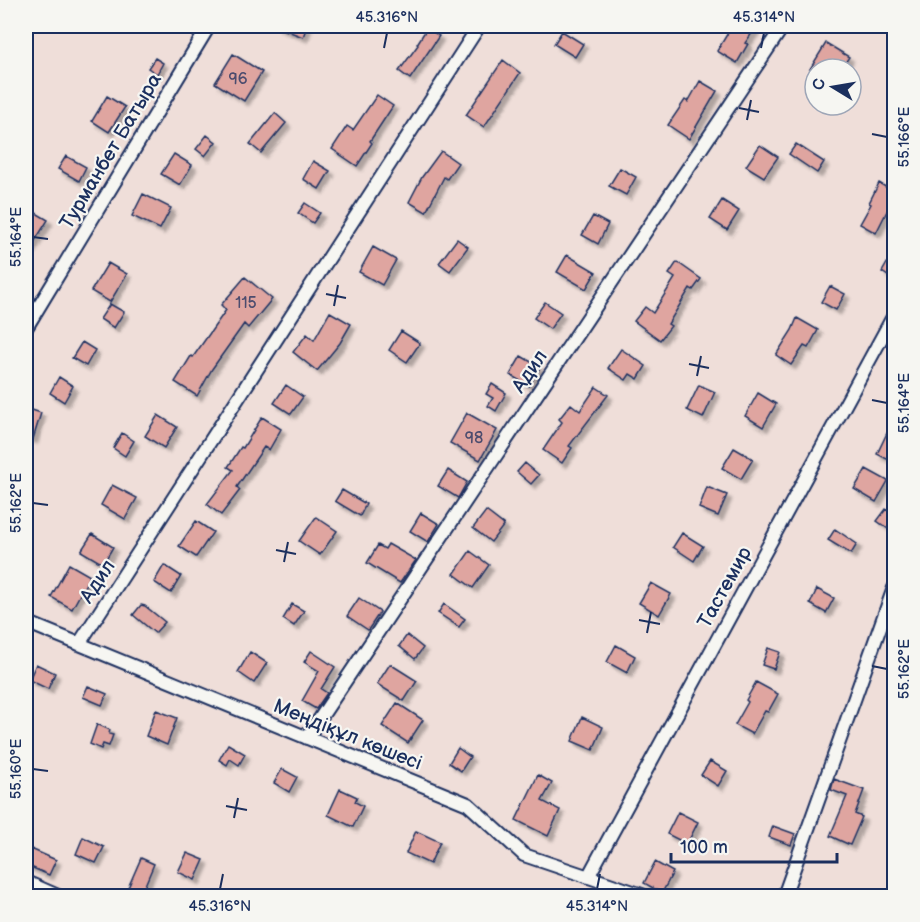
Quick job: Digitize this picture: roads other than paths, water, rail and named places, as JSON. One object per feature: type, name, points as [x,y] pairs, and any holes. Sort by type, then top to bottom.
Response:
[{"type":"street","name":"Турманбет Батыра","points":[[26,327],[209,26]]},
{"type":"street","name":"Адил","points":[[79,644],[479,26]]},
{"type":"street","name":"Адил","points":[[307,738],[783,26]]},
{"type":"street","name":"Тастемир","points":[[588,877],[894,315]]},
{"type":"street","points":[[784,897],[894,588]]},
{"type":"street","name":"Меңдіқұл көшесі","points":[[26,622],[468,804],[524,855],[645,897]]},
{"type":"street","points":[[26,882],[58,897]]}]
